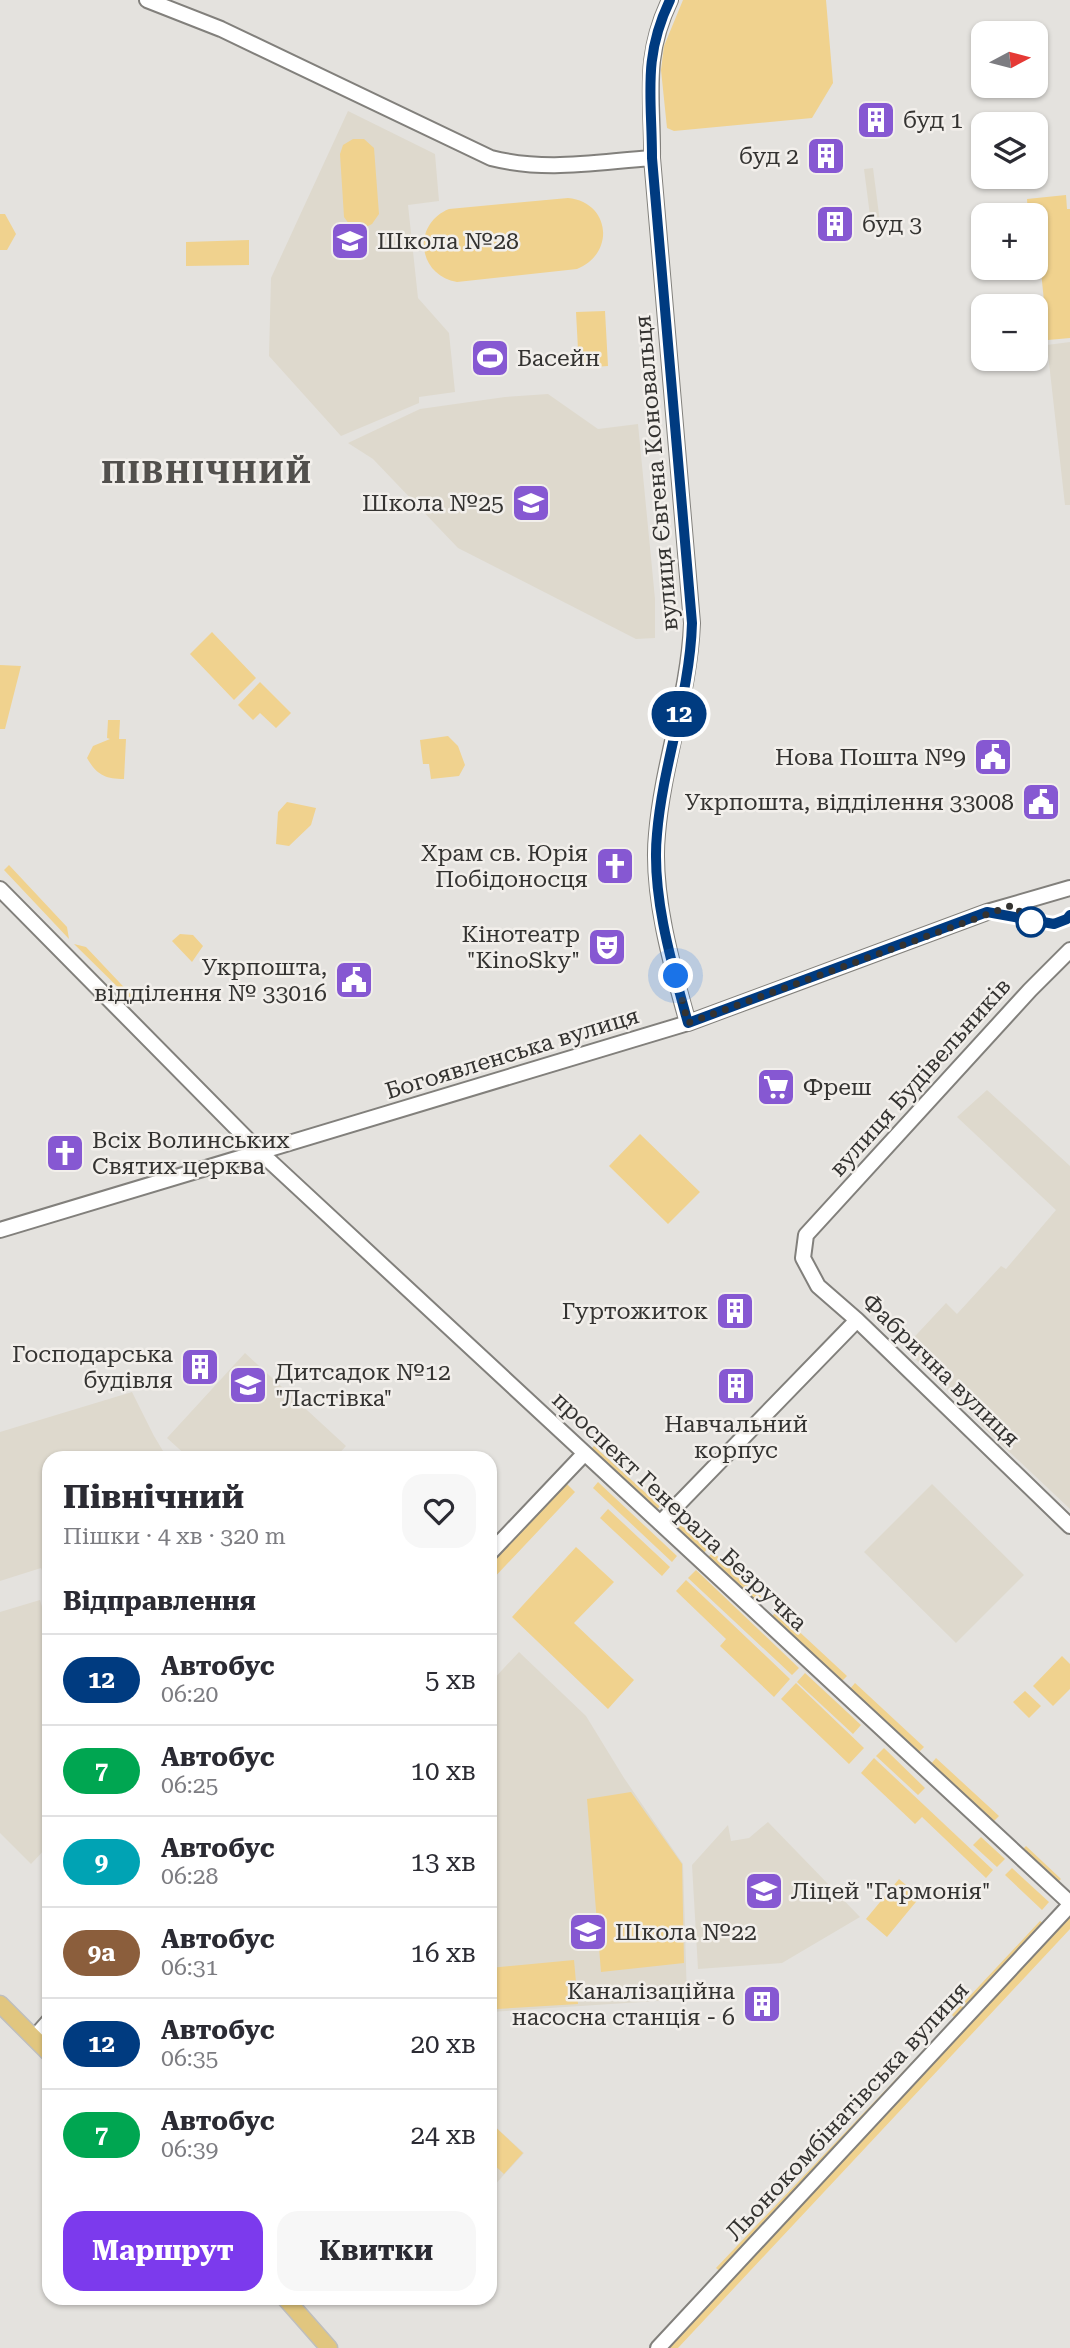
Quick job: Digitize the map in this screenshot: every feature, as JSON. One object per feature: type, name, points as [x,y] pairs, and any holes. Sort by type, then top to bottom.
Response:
[{"type":"main road","points":[[0,2004],[42,2046]]},
{"type":"main road","points":[[291,2305],[329,2348]]},
{"type":"street","points":[[147,0],[221,29],[491,158],[519,165],[548,166],[652,158]]},
{"type":"street","name":"вулиця Євгена Коновальця","points":[[670,0],[651,57],[649,94],[652,158],[692,623],[689,671],[661,801],[656,835],[656,867],[674,969],[688,1023]]},
{"type":"street","name":"Богоявленська вулиця","points":[[0,1230],[688,1023],[987,912],[1070,888]]},
{"type":"street","name":"проспект Генерала Безручка","points":[[0,889],[260,1152],[1070,1904]]},
{"type":"street","name":"вулиця Будівельників","points":[[806,1236],[1030,990],[1070,950]]},
{"type":"street","name":"Фабрична вулиця","points":[[806,1236],[803,1258],[818,1286],[857,1320],[1070,1526]]},
{"type":"street","points":[[660,1523],[857,1320]]},
{"type":"street","points":[[497,1546],[584,1454]]},
{"type":"street","name":"Льонокомбінатівська вулиця","points":[[658,2348],[1070,1904]]},
{"type":"street","points":[[34,2038],[42,2029]]},
{"type":"shaded area","points":[[683,0],[826,0],[833,83],[812,118],[674,131],[667,128],[661,70],[664,46]]},
{"type":"shaded area","name":"Школа №28","points":[[348,111],[435,154],[439,201],[408,205],[418,298],[449,333],[455,392],[419,397],[419,403],[341,436],[269,356],[271,278]]},
{"type":"shaded area","points":[[353,139],[364,139],[374,148],[379,214],[372,224],[362,229],[349,224],[344,217],[340,154],[343,145]]},
{"type":"shaded area","points":[[873,168],[881,230],[872,231],[864,169]]},
{"type":"shaded area","points":[[1066,195],[1067,209],[1070,209],[1070,338],[1048,340],[1048,294],[1043,294],[1042,280],[1048,280],[1048,203],[1027,203],[1027,199]]},
{"type":"shaded area","points":[[568,198],[593,209],[600,218],[603,229],[598,252],[590,262],[577,269],[457,282],[434,270],[427,260],[424,248],[429,226],[437,216],[449,209]]},
{"type":"shaded area","points":[[0,214],[5,214],[16,234],[7,250],[0,250]]},
{"type":"shaded area","points":[[249,240],[249,265],[186,266],[186,242]]},
{"type":"shaded area","points":[[605,311],[608,366],[579,368],[576,312]]},
{"type":"shaded area","points":[[1070,342],[1070,505],[1065,505],[1048,345]]},
{"type":"shaded area","name":"Школа №25","points":[[548,394],[598,429],[638,424],[655,599],[655,638],[636,639],[458,548],[373,459],[348,443],[420,409]]},
{"type":"shaded area","points":[[212,632],[256,678],[234,700],[190,654]]},
{"type":"shaded area","points":[[0,665],[21,666],[5,729],[0,729]]},
{"type":"shaded area","points":[[260,682],[291,713],[276,728],[260,713],[253,720],[238,705]]},
{"type":"shaded area","points":[[108,720],[120,720],[119,739],[126,739],[124,779],[102,775],[87,758],[93,746],[110,739],[107,738]]},
{"type":"shaded area","points":[[448,736],[458,746],[465,765],[459,776],[431,779],[429,764],[423,764],[420,740]]},
{"type":"shaded area","points":[[287,802],[316,808],[311,825],[289,846],[276,844],[278,812]]},
{"type":"shaded area","points":[[9,865],[67,927],[69,939],[4,870]]},
{"type":"shaded area","points":[[180,934],[193,935],[203,946],[192,962],[172,941]]},
{"type":"shaded area","points":[[74,944],[86,947],[136,1000],[134,1003]]},
{"type":"shaded area","points":[[987,1090],[1070,1166],[1070,1509],[904,1348],[946,1303],[957,1314],[1001,1266],[1006,1269],[1056,1210],[957,1117]]},
{"type":"shaded area","points":[[640,1134],[700,1192],[668,1224],[609,1166]]},
{"type":"shaded area","name":"Дитсадок №12 \"Ластівка\"","points":[[245,1353],[346,1446],[341,1451],[181,1451],[167,1438]]},
{"type":"shaded area","points":[[132,1392],[163,1451],[42,1451],[42,1570],[41,1568],[0,1581],[0,1432]]},
{"type":"shaded area","points":[[594,1446],[660,1506],[655,1512],[589,1451]]},
{"type":"shaded area","points":[[565,1482],[575,1492],[497,1575],[497,1554]]},
{"type":"shaded area","points":[[598,1482],[677,1556],[672,1562],[593,1488]]},
{"type":"shaded area","points":[[932,1484],[1024,1575],[956,1643],[864,1552]]},
{"type":"shaded area","points":[[608,1509],[670,1567],[662,1576],[600,1518]]},
{"type":"shaded area","points":[[681,1525],[707,1549],[703,1554],[677,1529]]},
{"type":"shaded area","points":[[576,1547],[614,1582],[574,1623],[634,1680],[608,1709],[512,1617]]},
{"type":"shaded area","points":[[713,1552],[765,1600],[759,1606],[708,1557]]},
{"type":"shaded area","points":[[696,1570],[799,1668],[792,1675],[688,1578]]},
{"type":"shaded area","points":[[686,1580],[790,1679],[774,1697],[720,1646],[726,1639],[676,1591]]},
{"type":"shaded area","points":[[40,1600],[42,1607],[42,1852],[31,1864],[0,1833],[0,1612]]},
{"type":"shaded area","points":[[777,1611],[847,1676],[841,1682],[771,1617]]},
{"type":"shaded area","name":"Школа №22","points":[[519,1652],[586,1716],[624,1778],[683,1864],[687,1999],[497,2012],[497,1676]]},
{"type":"shaded area","points":[[1062,1656],[1070,1664],[1070,1689],[1053,1706],[1033,1686]]},
{"type":"shaded area","points":[[805,1673],[861,1725],[853,1734],[797,1682]]},
{"type":"shaded area","points":[[796,1683],[864,1748],[849,1764],[781,1699]]},
{"type":"shaded area","points":[[855,1683],[924,1747],[917,1754],[849,1690]]},
{"type":"shaded area","points":[[1025,1691],[1041,1706],[1029,1718],[1013,1702]]},
{"type":"shaded area","points":[[884,1748],[925,1788],[918,1795],[876,1756]]},
{"type":"shaded area","points":[[874,1758],[993,1870],[986,1878],[922,1817],[915,1824],[861,1773]]},
{"type":"shaded area","points":[[936,1758],[999,1816],[992,1823],[930,1765]]},
{"type":"shaded area","points":[[631,1792],[682,1864],[684,1963],[601,1972],[587,1799]]},
{"type":"shaded area","name":"Ліцей \"Гармонія\"","points":[[768,1822],[860,1917],[782,1963],[698,1969],[692,1865],[728,1825],[731,1841],[749,1838]]},
{"type":"shaded area","points":[[981,1837],[1005,1859],[997,1867],[973,1845]]},
{"type":"shaded area","points":[[1026,1846],[1061,1879],[1058,1882],[1023,1849]]},
{"type":"shaded area","points":[[1012,1868],[1049,1902],[1042,1910],[1005,1875]]},
{"type":"shaded area","points":[[899,1879],[920,1897],[887,1937],[866,1919]]},
{"type":"shaded area","points":[[1070,1917],[1070,1929],[678,2348],[667,2348]]},
{"type":"shaded area","points":[[1040,1921],[1043,1923],[955,2018],[952,2015]]},
{"type":"shaded area","points":[[574,1960],[578,2004],[497,2009],[497,1967]]},
{"type":"shaded area","points":[[934,2039],[938,2043],[721,2272],[716,2268]]},
{"type":"shaded area","points":[[497,2128],[524,2153],[497,2182]]},
{"type":"shaded area","points":[[497,2129],[523,2153],[504,2174],[497,2168]]},
{"type":"bus line","name":"12","points":[[670,0],[651,57],[649,94],[652,158],[692,623],[689,671],[661,801],[656,835],[656,867],[674,969],[688,1023],[987,912],[1054,924],[1070,915]]},
{"type":"place","name":"буд 1","points":[[876,120]]},
{"type":"place","name":"буд 2","points":[[826,156]]},
{"type":"place","name":"буд 3","points":[[835,224]]},
{"type":"place","name":"Школа №28","points":[[350,241]]},
{"type":"place","name":"Басейн","points":[[490,358]]},
{"type":"place","name":"Школа №25","points":[[531,503]]},
{"type":"place","name":"Нова Пошта №9","points":[[993,757]]},
{"type":"place","name":"Укрпошта, відділення 33008","points":[[1041,802]]},
{"type":"place","name":"Храм св. Юрія Побідоносця","points":[[615,866]]},
{"type":"place","name":"Кінотеатр \"KinoSky\"","points":[[607,947]]},
{"type":"place","name":"Укрпошта, відділення № 33016","points":[[354,980]]},
{"type":"place","name":"Фреш","points":[[776,1087]]},
{"type":"place","name":"Всіх Волинських Святих церква","points":[[65,1153]]},
{"type":"place","name":"Гуртожиток","points":[[735,1311]]},
{"type":"place","name":"Господарська будівля","points":[[200,1367]]},
{"type":"place","name":"Дитсадок №12 \"Ластівка\"","points":[[248,1385]]},
{"type":"place","name":"Навчальний корпус","points":[[736,1386]]},
{"type":"place","name":"Ліцей \"Гармонія\"","points":[[764,1891]]},
{"type":"place","name":"Школа №22","points":[[588,1932]]},
{"type":"place","name":"Каналізаційна насосна станція - 6","points":[[762,2004]]},
{"type":"district","name":"ПІВНІЧНИЙ","points":[[207,473]]},
{"type":"route","points":[[676,976],[688,1023],[987,912],[1013,905],[1031,922]]}]
